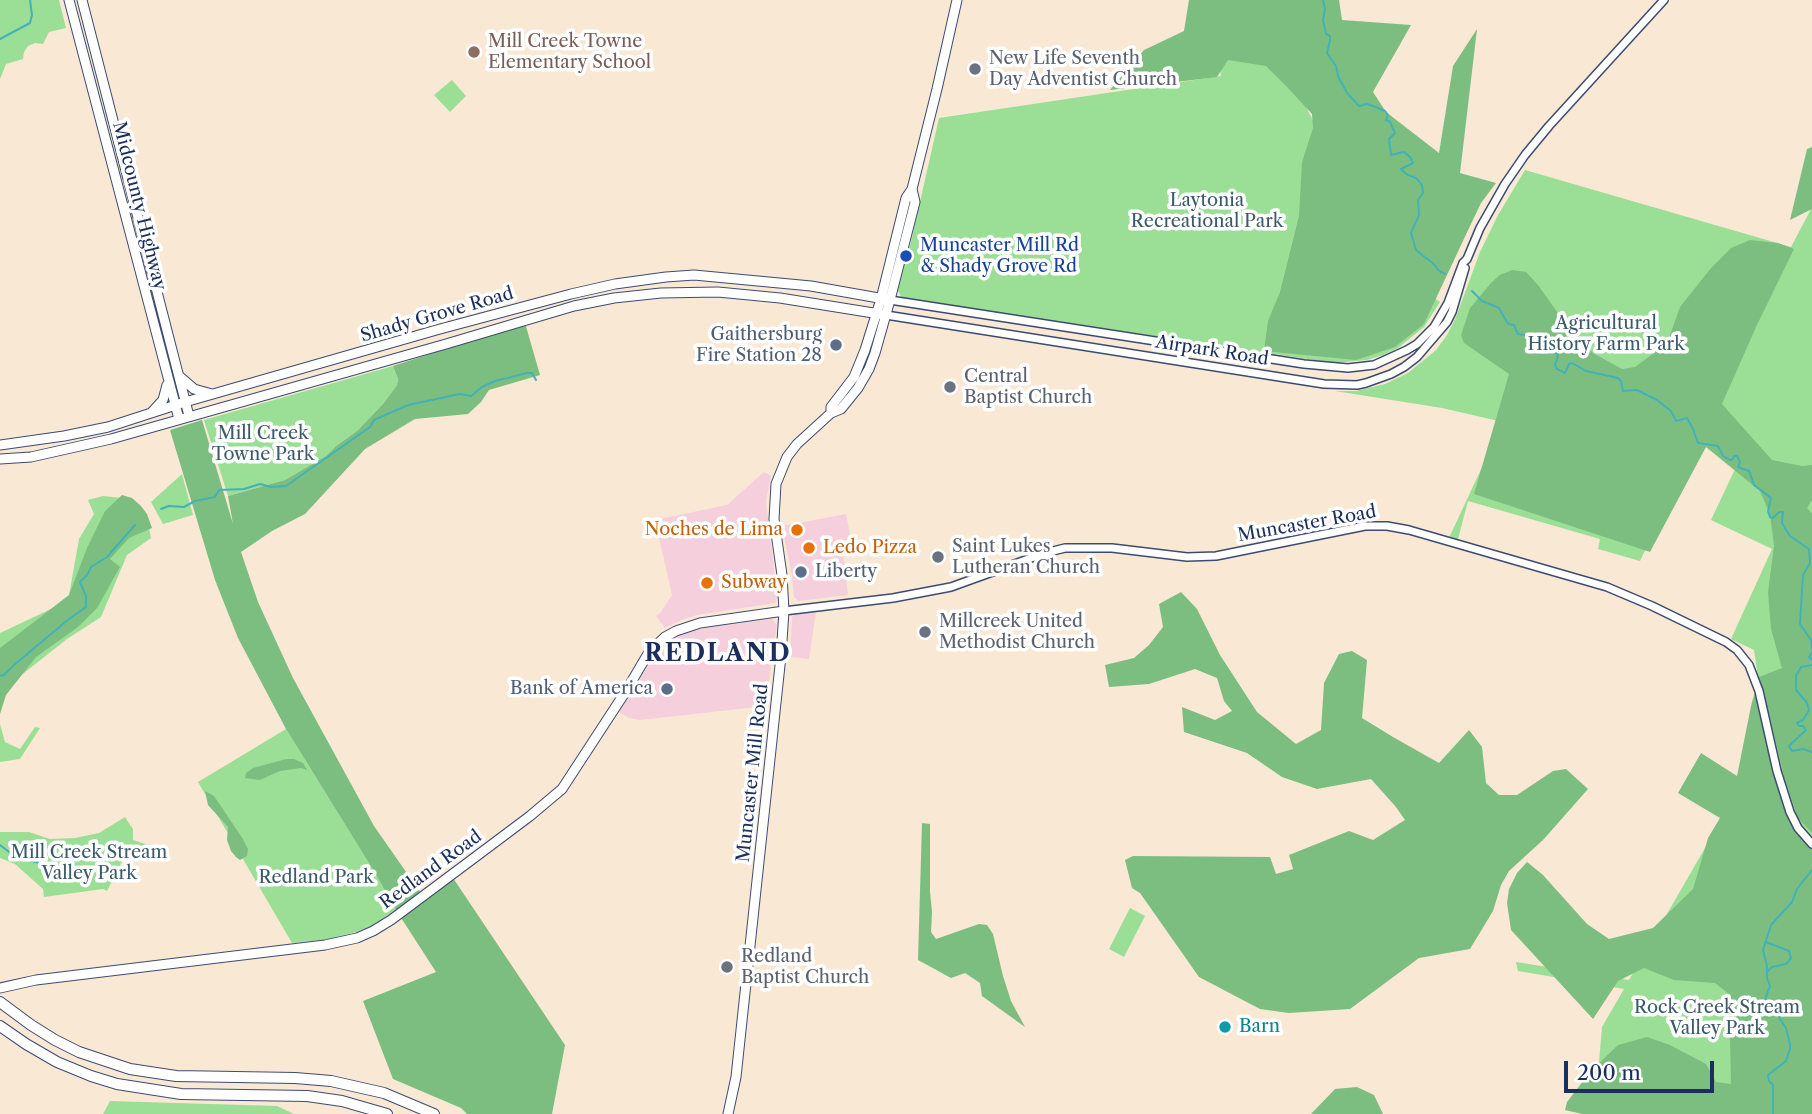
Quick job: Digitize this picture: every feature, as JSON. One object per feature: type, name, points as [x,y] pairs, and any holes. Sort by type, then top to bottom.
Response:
[{"type":"highway","points":[[0,1002],[31,1026],[55,1040],[79,1052],[130,1069],[176,1076],[331,1081],[384,1093],[434,1114]]},
{"type":"highway","points":[[0,1026],[57,1062],[117,1084],[181,1094],[307,1096],[342,1101],[387,1114]]},
{"type":"main road","name":"Midcounty Highway","points":[[69,0],[178,419]]},
{"type":"main road","name":"Midcounty Highway","points":[[82,0],[189,416]]},
{"type":"main road","name":"Muncaster Mill Road","points":[[728,1114],[736,1077],[781,656],[784,611],[774,519],[776,484],[787,457],[797,444],[831,413],[831,407],[854,377],[880,315],[906,198],[912,189],[957,0]]},
{"type":"main road","name":"Shady Grove Road","points":[[0,445],[108,427],[185,402],[440,329],[570,293],[615,284],[694,275],[786,283],[885,300]]},
{"type":"main road","name":"Shady Grove Road","points":[[0,459],[31,457],[69,449],[575,306],[614,298],[662,293],[718,292],[780,298],[880,315]]},
{"type":"main road","points":[[178,374],[194,389],[214,394]]},
{"type":"main road","points":[[151,413],[166,394],[167,378]]},
{"type":"main road","name":"Redland Road","points":[[0,988],[111,970],[325,945],[348,941],[373,931],[530,816],[562,789],[649,652],[665,637],[700,623],[784,611]]},
{"type":"street","name":"Airpark Road","points":[[885,300],[1334,368],[1360,368],[1393,358],[1416,344],[1442,315],[1480,228],[1525,155],[1664,0]]},
{"type":"street","name":"Airpark Road","points":[[880,315],[1324,384],[1357,385],[1380,379],[1404,367],[1441,331],[1452,312],[1466,259]]},
{"type":"street","name":"Muncaster Road","points":[[784,611],[893,598],[951,587],[1065,548],[1112,548],[1188,557],[1216,556],[1365,526],[1409,530],[1607,587],[1726,642],[1737,650],[1749,665],[1759,691],[1777,771],[1790,812],[1798,828],[1812,844]]},
{"type":"shaded area","points":[[764,472],[771,476],[766,501],[777,599],[775,603],[697,615],[665,628],[656,616],[672,595],[655,520],[727,505]]},
{"type":"shaded area","points":[[846,514],[853,550],[843,553],[848,595],[798,601],[794,597],[782,526]]},
{"type":"shaded area","points":[[816,611],[809,659],[790,657],[793,615]]},
{"type":"shaded area","points":[[772,619],[777,625],[765,706],[640,720],[619,712],[651,661],[663,646],[676,637],[705,628]]},
{"type":"green space","points":[[0,0],[59,0],[66,28],[49,32],[43,44],[28,46],[23,59],[6,64],[0,79]]},
{"type":"green space","points":[[1189,0],[1339,0],[1342,20],[1411,25],[1373,92],[1386,112],[1439,153],[1453,66],[1477,29],[1460,173],[1496,183],[1481,203],[1424,324],[1395,347],[1356,360],[1264,351],[1268,321],[1280,292],[1299,216],[1302,162],[1313,128],[1312,114],[1266,66],[1228,60],[1217,77],[1110,90],[1144,50],[1184,31]]},
{"type":"green space","name":"Laytonia Recreational Park","points":[[1209,0],[1272,0],[1308,111],[1374,231],[1401,272],[1440,302],[1424,327],[1398,348],[1383,355],[1367,360],[1334,363],[902,298],[897,289],[910,246],[939,118],[1221,76]]},
{"type":"green space","points":[[452,80],[466,96],[450,112],[434,95]]},
{"type":"green space","points":[[1812,147],[1812,209],[1790,220],[1807,149]]},
{"type":"green space","name":"Agricultural History Farm Park","points":[[1525,170],[1791,247],[1812,207],[1812,843],[1793,824],[1760,692],[1754,650],[1731,639],[1772,549],[1711,520],[1745,448],[1706,425],[1640,561],[1598,549],[1600,539],[1468,501],[1457,543],[1448,540],[1503,422],[1442,408],[1335,391],[1356,391],[1385,384],[1408,373],[1436,350],[1456,317],[1480,252],[1498,215]]},
{"type":"green space","points":[[1750,240],[1778,243],[1794,249],[1722,404],[1772,460],[1802,466],[1812,465],[1812,500],[1807,508],[1812,513],[1812,833],[1798,818],[1784,777],[1761,689],[1790,812],[1812,842],[1812,1114],[1582,1114],[1565,1110],[1567,1102],[1590,1072],[1618,1045],[1647,1037],[1670,1045],[1706,1064],[1716,1082],[1731,1084],[1729,994],[1715,983],[1674,980],[1644,968],[1618,981],[1593,1019],[1511,930],[1507,903],[1509,889],[1517,873],[1527,862],[1543,875],[1587,924],[1609,939],[1653,928],[1693,889],[1708,838],[1720,818],[1678,793],[1701,753],[1737,776],[1759,677],[1782,668],[1771,629],[1768,592],[1774,546],[1770,514],[1760,491],[1706,447],[1650,552],[1474,494],[1509,374],[1464,343],[1461,335],[1470,308],[1491,283],[1512,270],[1526,272],[1570,330],[1593,353],[1622,369],[1635,367],[1662,347],[1669,338],[1680,307],[1711,268],[1731,248]]},
{"type":"green space","points":[[525,323],[540,375],[489,390],[468,414],[415,419],[365,449],[305,514],[272,531],[241,552],[258,602],[293,678],[374,826],[425,899],[453,878],[565,1045],[552,1114],[467,1114],[461,1108],[393,1079],[363,1001],[436,972],[286,729],[238,638],[215,580],[170,430],[202,420],[233,524],[228,496],[285,480],[326,456],[357,431],[383,404],[397,385],[398,379],[393,366]]},
{"type":"green space","name":"Mill Creek Towne Park","points":[[393,366],[398,379],[397,385],[383,404],[357,431],[326,456],[285,480],[228,496],[204,420]]},
{"type":"green space","points":[[182,474],[193,515],[163,524],[151,502]]},
{"type":"green space","points":[[122,495],[132,498],[141,506],[152,528],[129,538],[110,559],[120,567],[97,608],[78,627],[36,657],[6,695],[0,714],[0,648],[69,595],[105,511]]},
{"type":"green space","points":[[103,496],[122,498],[149,527],[151,538],[127,555],[101,617],[67,639],[0,692],[0,633],[68,601],[79,539],[94,514],[88,500]]},
{"type":"green space","points":[[1181,592],[1197,609],[1220,655],[1257,712],[1296,744],[1321,730],[1324,683],[1339,654],[1352,651],[1367,660],[1362,718],[1393,737],[1439,763],[1469,730],[1482,747],[1486,783],[1499,795],[1517,795],[1553,771],[1566,769],[1588,789],[1543,840],[1509,871],[1501,885],[1493,911],[1470,949],[1419,958],[1350,1009],[1289,1013],[1260,1009],[1199,977],[1140,893],[1132,888],[1125,860],[1133,856],[1270,857],[1276,874],[1293,869],[1289,855],[1349,831],[1373,840],[1405,820],[1371,779],[1317,789],[1282,777],[1247,753],[1184,732],[1182,707],[1215,720],[1232,711],[1224,701],[1217,678],[1195,669],[1149,684],[1109,687],[1105,665],[1134,658],[1149,645],[1163,627],[1159,604]]},
{"type":"green space","points":[[0,724],[5,742],[20,749],[35,727],[40,728],[20,759],[0,762]]},
{"type":"green space","name":"Redland Park","points":[[286,729],[396,910],[370,927],[330,939],[292,943],[198,782]]},
{"type":"green space","points":[[286,759],[303,763],[307,770],[301,768],[280,771],[260,780],[245,778],[246,773],[253,768]]},
{"type":"green space","points":[[205,791],[214,796],[243,839],[248,849],[247,856],[240,860],[231,851],[227,840],[228,827],[208,805]]},
{"type":"green space","name":"Mill Creek Stream Valley Park","points":[[125,817],[133,829],[133,840],[161,849],[159,853],[131,844],[107,891],[103,889],[44,897],[43,889],[15,864],[0,858],[0,832],[29,832],[50,839],[75,838],[99,833]]},
{"type":"green space","points":[[922,823],[930,824],[931,932],[936,939],[979,924],[987,925],[993,934],[1011,1001],[1025,1027],[982,996],[980,983],[965,973],[951,978],[918,960]]},
{"type":"green space","name":"Rock Creek Stream Valley Park","points":[[1717,827],[1812,1114],[1597,1086],[1602,1027],[1624,989],[1518,971],[1516,962],[1629,980]]},
{"type":"green space","points":[[1130,908],[1145,916],[1124,957],[1109,949]]},
{"type":"green space","points":[[1357,1087],[1374,1095],[1383,1114],[1311,1114],[1335,1089]]},
{"type":"green space","points":[[110,1101],[277,1106],[294,1114],[103,1114]]},
{"type":"waterway","points":[[0,39],[30,23],[30,0]]},
{"type":"waterway","points":[[1323,0],[1323,20],[1326,34],[1330,36],[1327,53],[1336,66],[1347,93],[1359,106],[1367,104],[1385,111],[1388,115],[1386,120],[1390,122],[1395,133],[1389,139],[1391,155],[1404,152],[1410,157],[1413,163],[1401,169],[1422,185],[1423,193],[1418,200],[1419,215],[1411,233],[1416,250],[1445,274]]},
{"type":"waterway","points":[[1472,291],[1482,301],[1499,308],[1508,324],[1514,325],[1518,334],[1533,342],[1543,343],[1555,351],[1558,356],[1555,365],[1557,369],[1565,373],[1572,363],[1586,371],[1618,378],[1623,391],[1637,390],[1657,400],[1671,411],[1676,421],[1687,418],[1698,443],[1718,446],[1723,456],[1730,460],[1737,456],[1740,462],[1738,467],[1749,471],[1754,485],[1771,498],[1768,511],[1770,517],[1783,512],[1782,523],[1790,536],[1809,549],[1810,563],[1803,575],[1800,624],[1811,640],[1812,650]]},
{"type":"waterway","points":[[161,509],[169,506],[184,507],[195,501],[215,497],[219,490],[244,489],[260,484],[271,487],[286,486],[370,427],[374,420],[408,405],[460,394],[471,396],[495,381],[527,373],[532,373],[536,380]]},
{"type":"waterway","points":[[0,676],[86,607],[86,596],[80,582],[91,567],[107,557],[135,525]]},
{"type":"waterway","points":[[1812,652],[1809,657],[1812,660]]},
{"type":"waterway","points":[[1812,665],[1801,667],[1796,676],[1796,690],[1807,703],[1809,710],[1803,720],[1797,723],[1806,730],[1789,746],[1792,751],[1803,749],[1812,752]]},
{"type":"waterway","points":[[0,845],[12,854],[62,867]]},
{"type":"waterway","points":[[1773,1114],[1773,1085],[1768,1075],[1786,1061],[1790,1044],[1786,1028],[1776,1009],[1765,999],[1770,986],[1763,950],[1771,925],[1792,902],[1797,889],[1812,870]]},
{"type":"waterway","points":[[1766,942],[1789,951],[1791,958],[1786,964],[1772,967],[1767,972]]},
{"type":"place","name":"Mill Creek Towne Elementary School","points":[[474,52]]},
{"type":"place","name":"New Life Seventh Day Adventist Church","points":[[975,69]]},
{"type":"place","name":"Muncaster Mill Rd & Shady Grove Rd","points":[[906,256]]},
{"type":"place","name":"Gaithersburg Fire Station 28","points":[[836,345]]},
{"type":"place","name":"Central Baptist Church","points":[[950,387]]},
{"type":"place","name":"Noches de Lima","points":[[797,530]]},
{"type":"place","name":"Ledo Pizza","points":[[809,548]]},
{"type":"place","name":"Saint Lukes Lutheran Church","points":[[938,557]]},
{"type":"place","name":"Liberty","points":[[801,572]]},
{"type":"place","name":"Subway","points":[[707,583]]},
{"type":"place","name":"Millcreek United Methodist Church","points":[[925,632]]},
{"type":"place","name":"Bank of America","points":[[667,689]]},
{"type":"place","name":"Redland Baptist Church","points":[[727,967]]},
{"type":"place","name":"Barn","points":[[1225,1027]]},
{"type":"district","name":"REDLAND","points":[[718,654]]}]
